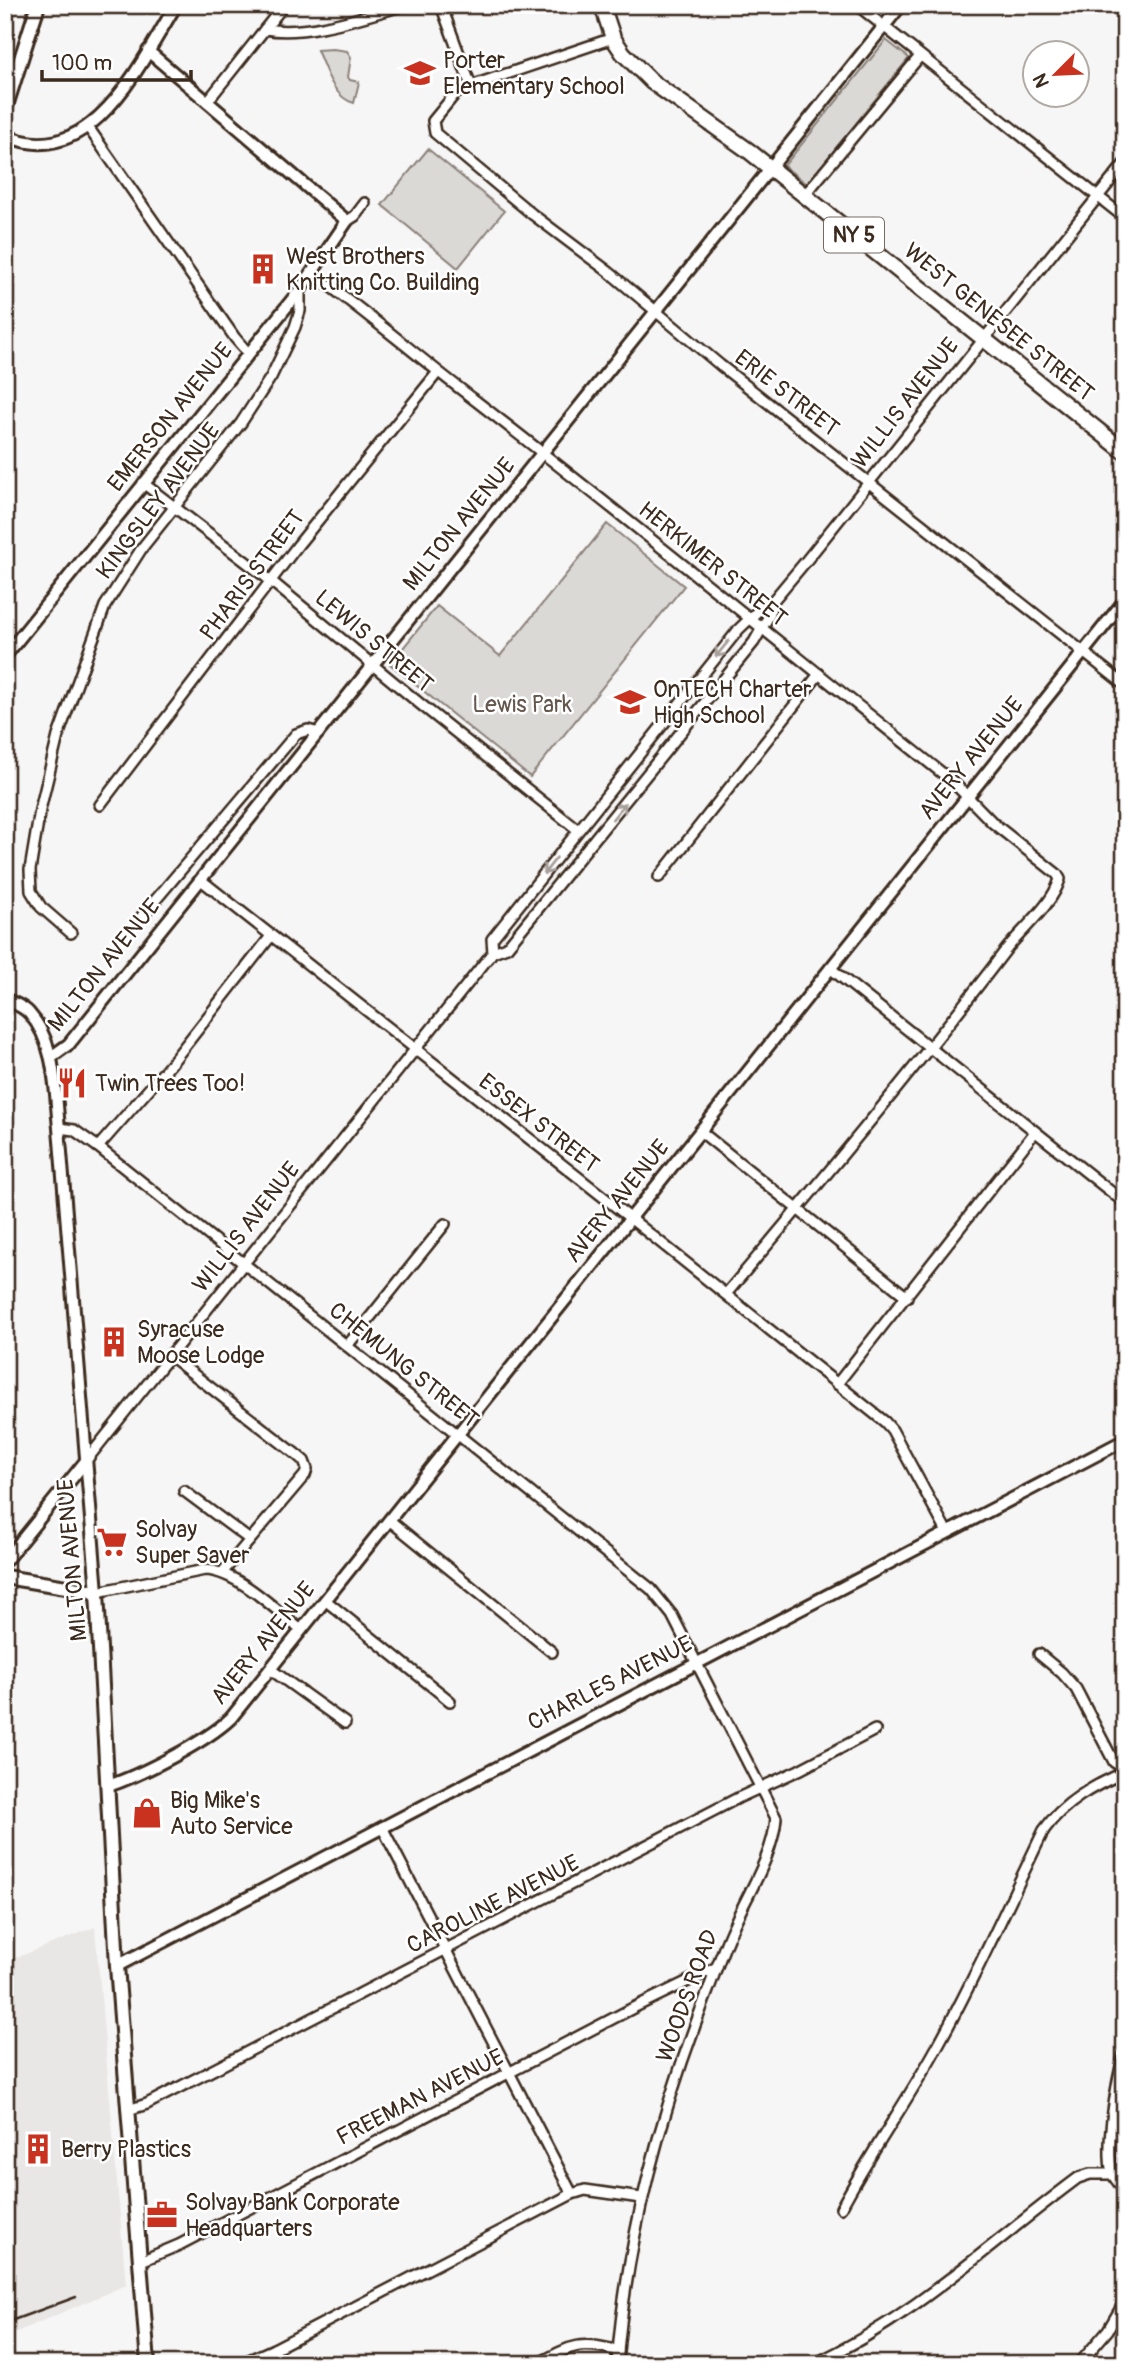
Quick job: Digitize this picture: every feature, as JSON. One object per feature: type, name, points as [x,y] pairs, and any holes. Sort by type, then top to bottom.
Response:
[{"type":"main road","points":[[5,109],[38,5]]},
{"type":"main road","name":"WEST GENESEE STREET","points":[[602,5],[613,38],[634,66],[652,82],[771,169],[1125,452]]},
{"type":"main road","points":[[5,1577],[97,1592]]},
{"type":"main road","name":"MILTON AVENUE","points":[[97,1592],[117,1966],[148,2364]]},
{"type":"street","points":[[5,135],[32,144],[50,144],[70,138],[88,127],[102,114],[130,78],[176,5]]},
{"type":"street","points":[[207,102],[284,5]]},
{"type":"street","points":[[265,29],[307,29],[375,10],[405,5]]},
{"type":"street","points":[[441,5],[471,86],[613,38]]},
{"type":"street","points":[[857,5],[1125,218]]},
{"type":"street","name":"MILTON AVENUE","points":[[97,1592],[51,1057],[69,1044],[901,5]]},
{"type":"street","points":[[148,51],[347,221]]},
{"type":"street","points":[[804,196],[920,56]]},
{"type":"street","name":"ERIE STREET","points":[[471,86],[455,94],[438,112],[432,126],[440,138],[1125,685]]},
{"type":"street","points":[[88,127],[205,296],[248,353]]},
{"type":"street","name":"WILLIS AVENUE","points":[[494,952],[492,939],[578,830],[749,618],[771,603],[1125,163]]},
{"type":"street","name":"EMERSON AVENUE","points":[[5,656],[300,290],[347,221],[355,216],[365,203]]},
{"type":"street","name":"HERKIMER STREET","points":[[312,273],[360,307],[438,372],[543,452],[952,781],[993,823],[1057,874],[1060,883],[1047,901],[928,1048]]},
{"type":"street","name":"KINGSLEY AVENUE","points":[[71,933],[41,907],[32,891],[30,878],[50,765],[104,606],[142,548],[241,423],[271,377],[295,327],[300,311],[300,290]]},
{"type":"street","name":"PHARIS STREET","points":[[100,805],[271,581],[438,372]]},
{"type":"street","name":"LEWIS STREET","points":[[143,483],[271,581],[578,830]]},
{"type":"street","name":"AVERY AVENUE","points":[[107,1786],[200,1741],[222,1727],[1125,600]]},
{"type":"street","name":"WILLIS AVENUE","points":[[5,1561],[494,952],[507,947],[763,629],[770,614],[771,603]]},
{"type":"street","points":[[659,877],[819,674]]},
{"type":"street","points":[[142,916],[296,734],[309,730],[318,733]]},
{"type":"street","name":"ESSEX STREET","points":[[201,880],[726,1294],[892,1430],[947,1532]]},
{"type":"street","points":[[97,1147],[170,1065],[271,936]]},
{"type":"street","points":[[830,968],[1125,1203]]},
{"type":"street","points":[[5,999],[29,1013],[46,1041],[51,1057]]},
{"type":"street","points":[[726,1294],[928,1048]]},
{"type":"street","name":"CHEMUNG STREET","points":[[59,1128],[74,1130],[97,1147],[651,1590],[669,1610],[696,1663]]},
{"type":"street","points":[[700,1131],[907,1297]]},
{"type":"street","points":[[837,1384],[1035,1132]]},
{"type":"street","points":[[347,1346],[445,1224]]},
{"type":"street","points":[[170,1356],[304,1461],[307,1469],[222,1573]]},
{"type":"street","name":"CHARLES AVENUE","points":[[117,1966],[1125,1440]]},
{"type":"street","points":[[184,1491],[250,1540]]},
{"type":"street","points":[[389,1520],[552,1652]]},
{"type":"street","points":[[97,1592],[205,1570],[222,1573],[243,1585],[301,1630]]},
{"type":"street","points":[[325,1600],[450,1701]]},
{"type":"street","points":[[841,2208],[939,2045],[1044,1830],[1068,1804],[1125,1770],[1114,1762],[1076,1689],[1039,1654]]},
{"type":"street","name":"WOODS ROAD","points":[[617,2364],[641,2198],[652,2155],[688,2044],[731,1930],[775,1830],[776,1818],[762,1788],[696,1663]]},
{"type":"street","points":[[270,1669],[345,1723]]},
{"type":"street","name":"CAROLINE AVENUE","points":[[128,2110],[147,2104],[738,1798],[875,1730]]},
{"type":"street","points":[[382,1827],[572,2194]]},
{"type":"street","name":"FREEMAN AVENUE","points":[[141,2261],[179,2245],[717,1967]]},
{"type":"street","points":[[1125,2049],[1109,2160],[1112,2174],[1125,2192]]},
{"type":"street","points":[[814,2364],[903,2314],[1078,2178],[1090,2174],[1112,2174]]},
{"type":"street","points":[[240,2364],[274,2349],[572,2194],[585,2190],[641,2198]]},
{"type":"street","points":[[1079,2364],[1108,2330],[1125,2301]]},
{"type":"street","points":[[537,2364],[571,2346],[586,2345],[618,2351]]},
{"type":"street","points":[[274,2349],[277,2364]]},
{"type":"shaded area","points":[[95,1927],[126,2285],[5,2337],[5,1962]]},
{"type":"green space","points":[[886,40],[909,58],[807,184],[784,166]]},
{"type":"green space","points":[[317,50],[347,51],[351,57],[348,77],[359,82],[354,103],[335,89]]},
{"type":"green space","points":[[428,149],[504,211],[458,268],[382,205]]},
{"type":"green space","name":"Lewis Park","points":[[607,524],[684,586],[530,777],[390,664],[437,606],[500,656]]},
{"type":"railway","points":[[5,2323],[76,2297]]},
{"type":"place","name":"Porter Elementary School","points":[[420,73]]},
{"type":"place","name":"West Brothers Knitting Co. Building","points":[[263,269]]},
{"type":"place","name":"OnTECH Charter High School","points":[[630,702]]},
{"type":"place","name":"Twin Trees Too!","points":[[72,1083]]},
{"type":"place","name":"Syracuse Moose Lodge","points":[[114,1342]]},
{"type":"place","name":"Solvay Super Saver","points":[[112,1542]]},
{"type":"place","name":"Big Mike's Auto Service","points":[[147,1813]]},
{"type":"place","name":"Berry Plastics","points":[[38,2149]]},
{"type":"place","name":"Solvay Bank Corporate Headquarters","points":[[162,2215]]}]
